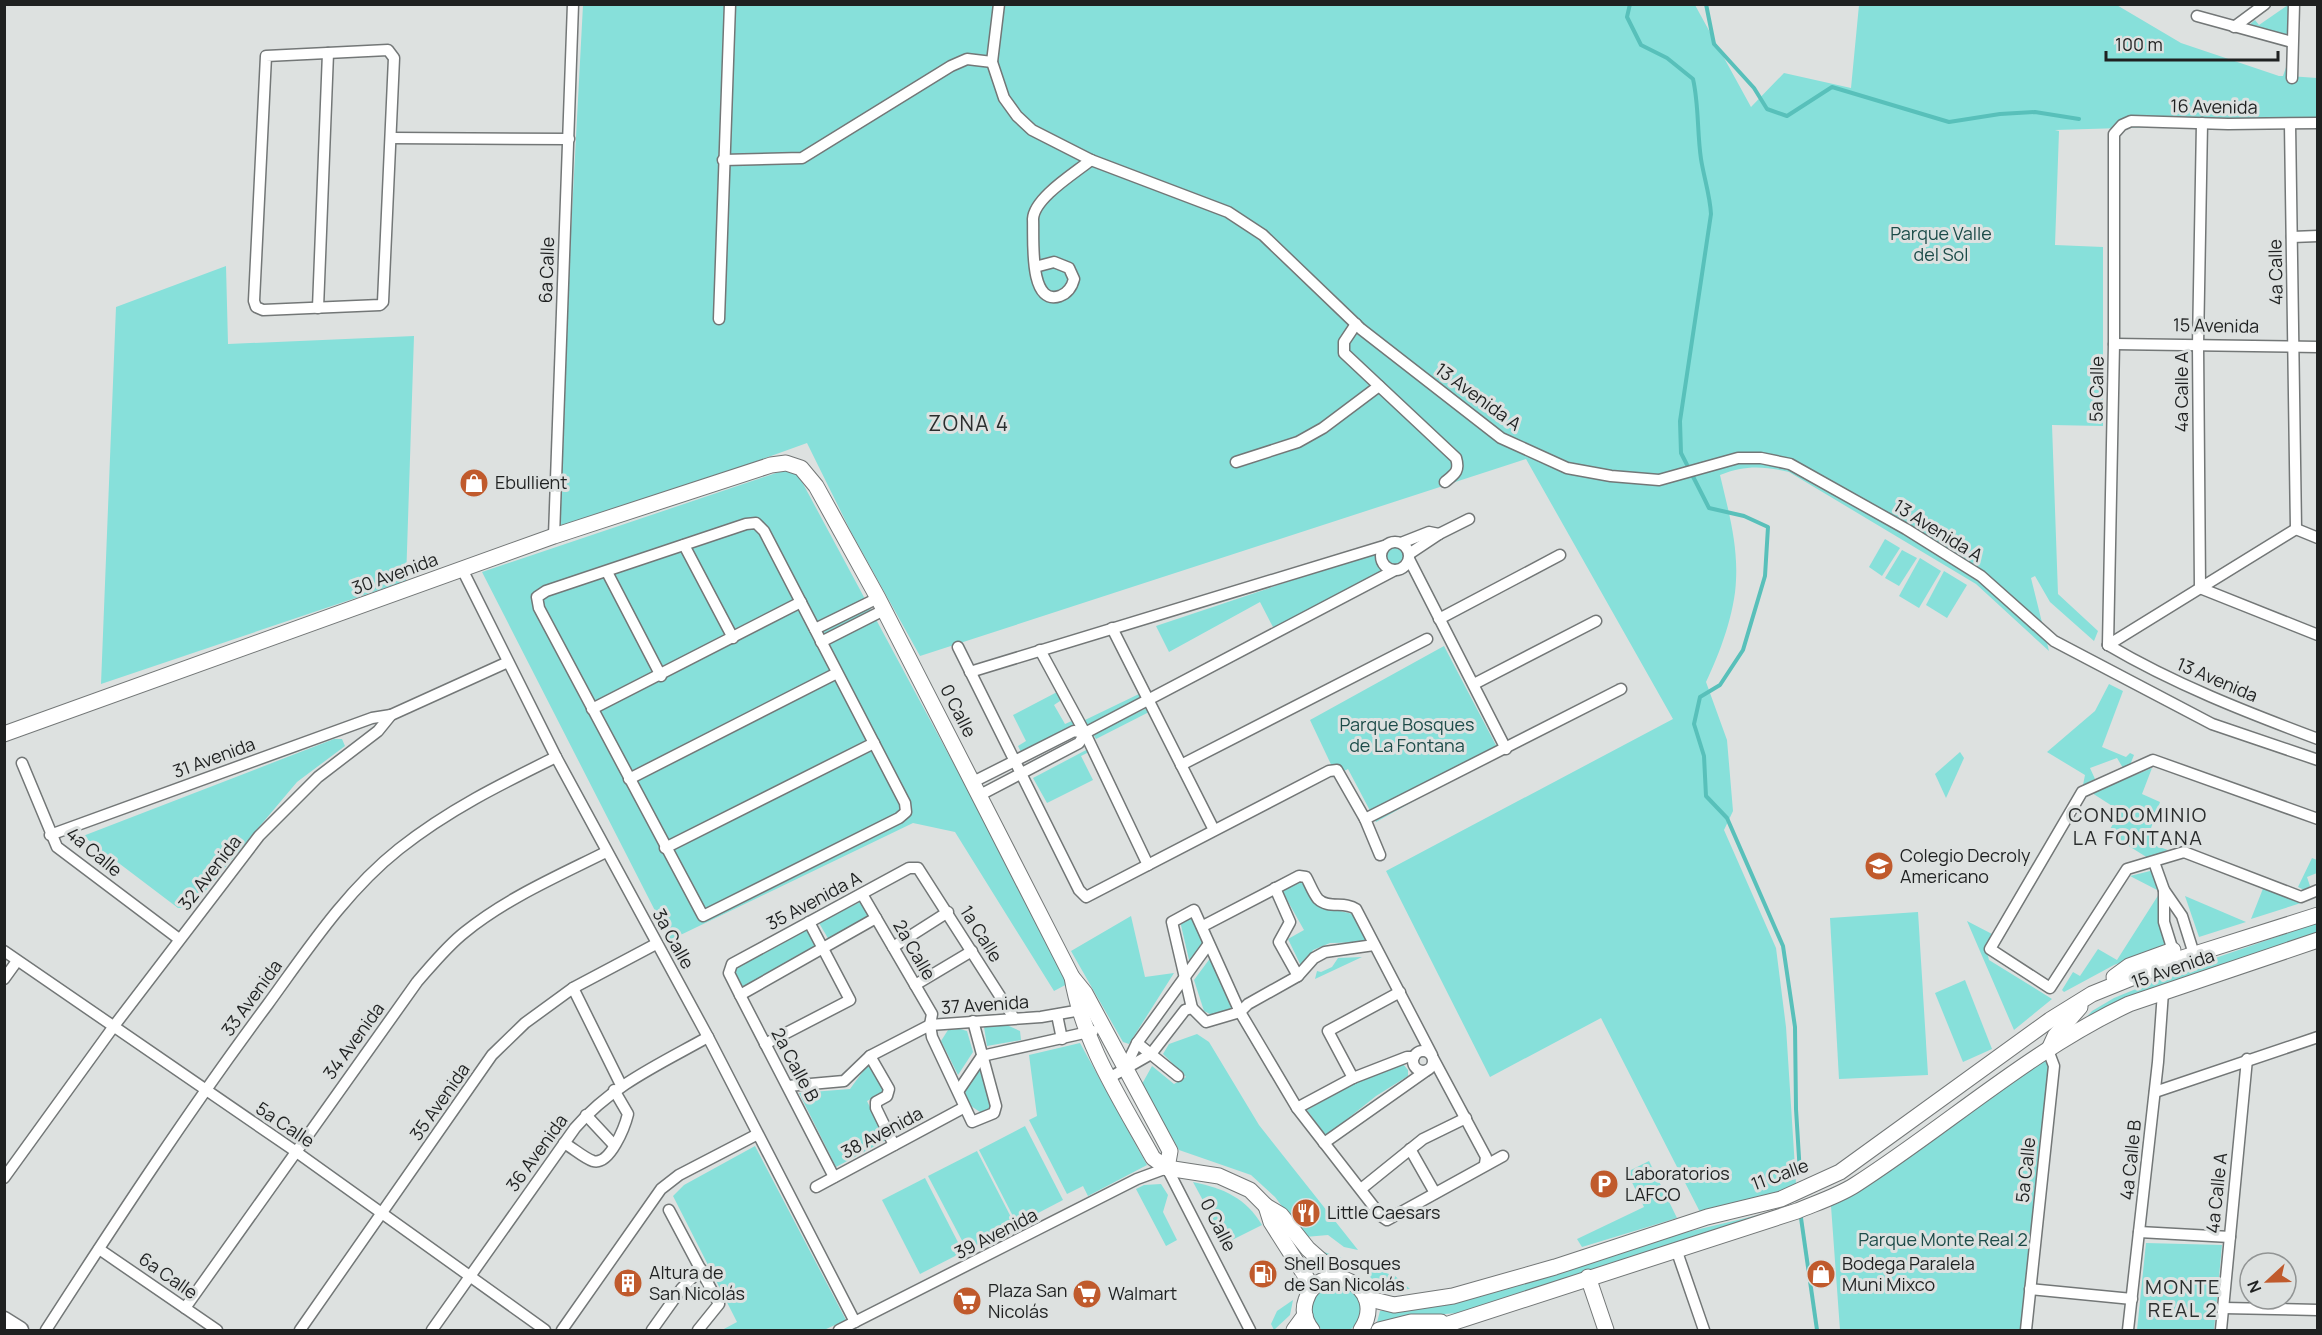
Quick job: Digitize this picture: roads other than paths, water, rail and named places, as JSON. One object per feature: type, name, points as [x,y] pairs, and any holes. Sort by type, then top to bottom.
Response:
[{"type":"main road","name":"30 Avenida","points":[[4,734],[463,571],[554,536],[771,465],[786,463],[801,468]]},
{"type":"main road","name":"0 Calle","points":[[801,468],[816,486],[881,604],[1072,976],[1085,993],[1087,1033],[1153,1158],[1167,1168],[1219,1176],[1250,1190],[1266,1206],[1281,1215],[1308,1249],[1341,1278],[1356,1285],[1366,1298]]},
{"type":"main road","name":"15 Avenida","points":[[2092,994],[2175,955],[2268,931],[2318,915]]},
{"type":"main road","name":"15 Avenida","points":[[2048,1050],[2101,1017],[2163,992],[2318,940]]},
{"type":"main road","points":[[1430,1330],[1797,1211],[1853,1186],[1987,1090],[2048,1050],[2055,1036],[2092,994]]},
{"type":"main road","name":"11 Calle","points":[[1366,1298],[1394,1305],[1453,1296],[1556,1267],[1707,1217],[1781,1199],[1840,1172],[2050,1020],[2092,994]]},
{"type":"main road","name":"0 Calle","points":[[1087,1009],[1104,1028],[1170,1150],[1167,1168]]},
{"type":"main road","name":"0 Calle","points":[[1266,1206],[1271,1222],[1313,1288]]},
{"type":"main road","points":[[1588,1277],[1606,1330]]},
{"type":"main road","points":[[1294,1330],[1305,1315],[1307,1296],[1313,1288],[1325,1280],[1341,1278]]},
{"type":"main road","points":[[1361,1330],[1367,1320],[1366,1298]]},
{"type":"main road","points":[[1305,1315],[1312,1330]]},
{"type":"main road","points":[[4,1320],[20,1330]]},
{"type":"main road","points":[[1379,1330],[1411,1322],[1456,1322]]},
{"type":"street","name":"6a Calle","points":[[554,536],[573,4]]},
{"type":"street","points":[[719,319],[730,4]]},
{"type":"street","name":"13 Avenida A","points":[[999,4],[992,62],[1004,98],[1017,116],[1032,130],[1091,160],[1228,213],[1263,235],[1356,324],[1501,438],[1567,468],[1611,476],[1659,480],[1738,458],[1761,458],[1790,464],[1906,529],[1981,576],[2054,641],[2212,724],[2318,760]]},
{"type":"street","points":[[2234,27],[2265,4]]},
{"type":"street","points":[[2292,78],[2294,4]]},
{"type":"street","points":[[2197,16],[2292,42]]},
{"type":"street","points":[[388,50],[392,52],[391,138],[383,302],[380,305],[318,308],[262,310],[256,307],[254,301],[266,56],[388,50]]},
{"type":"street","points":[[318,308],[328,53]]},
{"type":"street","points":[[723,160],[802,159],[951,66],[967,59],[992,62]]},
{"type":"street","name":"16 Avenida","points":[[2114,134],[2131,121],[2318,123]]},
{"type":"street","name":"4a Calle A","points":[[2200,588],[2198,345],[2202,123]]},
{"type":"street","name":"4a Calle","points":[[2290,124],[2296,529]]},
{"type":"street","name":"5a Calle","points":[[2108,645],[2114,344],[2114,134]]},
{"type":"street","points":[[391,138],[569,139]]},
{"type":"street","points":[[1035,267],[1033,219],[1035,207],[1091,160]]},
{"type":"street","points":[[2292,237],[2318,236]]},
{"type":"street","points":[[1356,324],[1344,342],[1344,353],[1456,458],[1459,466],[1456,473],[1445,482]]},
{"type":"street","name":"15 Avenida","points":[[2114,344],[2318,346]]},
{"type":"street","points":[[1236,462],[1298,442],[1323,428],[1379,386]]},
{"type":"street","points":[[976,789],[1020,772],[1079,743],[1085,733],[1404,567],[1409,557],[1439,534],[1469,519]]},
{"type":"street","points":[[746,524],[756,524],[764,531],[801,602],[905,803],[906,812],[703,916],[538,608],[537,597],[546,591],[607,572],[746,524]]},
{"type":"street","points":[[2108,645],[2296,529],[2318,538]]},
{"type":"street","points":[[970,672],[1392,542],[1401,543],[1429,532],[1439,534]]},
{"type":"street","points":[[1401,543],[1506,749]]},
{"type":"street","points":[[684,545],[732,638]]},
{"type":"street","points":[[1384,546],[1381,555],[1383,564],[1395,570]]},
{"type":"street","points":[[1439,619],[1560,555]]},
{"type":"street","name":"3a Calle","points":[[463,571],[556,757],[708,1037],[756,1135],[855,1322]]},
{"type":"street","points":[[607,572],[661,676]]},
{"type":"street","points":[[2200,588],[2318,635]]},
{"type":"street","points":[[592,709],[661,676],[801,602]]},
{"type":"street","points":[[815,629],[839,617],[881,604]]},
{"type":"street","points":[[821,642],[845,630],[881,604]]},
{"type":"street","points":[[839,617],[845,630]]},
{"type":"street","points":[[1474,684],[1596,621]]},
{"type":"street","points":[[1112,628],[1214,830]]},
{"type":"street","points":[[1181,765],[1427,639]]},
{"type":"street","name":"13 Avenida","points":[[2108,645],[2148,669],[2196,691],[2318,739]]},
{"type":"street","points":[[958,647],[1079,891],[1086,897],[1329,771],[1337,770],[1365,819],[1380,855]]},
{"type":"street","points":[[1040,650],[1085,733],[1148,865]]},
{"type":"street","name":"32 Avenida","points":[[4,1178],[114,1026],[259,836],[318,777],[352,748],[378,731],[391,715],[508,662]]},
{"type":"street","points":[[629,779],[837,673]]},
{"type":"street","points":[[1365,819],[1621,689]]},
{"type":"street","name":"31 Avenida","points":[[50,836],[372,718],[391,715]]},
{"type":"street","points":[[343,729],[352,748]]},
{"type":"street","points":[[976,789],[1013,761],[1074,731],[1085,733]]},
{"type":"street","points":[[665,848],[874,743]]},
{"type":"street","name":"33 Avenida","points":[[46,1330],[204,1090],[332,916],[366,878],[435,822],[474,797],[556,757]]},
{"type":"street","points":[[2318,819],[2153,760],[2082,792],[1990,949],[2050,988],[2125,871],[2184,852],[2301,897],[2318,890]]},
{"type":"street","name":"4a Calle","points":[[22,763],[50,836],[62,852],[179,939]]},
{"type":"street","name":"34 Avenida","points":[[185,1308],[417,982],[440,955],[466,931],[533,888],[606,852]]},
{"type":"street","points":[[2154,862],[2164,890],[2182,916],[2193,949]]},
{"type":"street","name":"35 Avenida A","points":[[729,968],[732,964],[909,868],[918,868]]},
{"type":"street","name":"1a Calle","points":[[918,868],[1014,1018]]},
{"type":"street","points":[[1203,926],[1299,876],[1306,878],[1319,900],[1325,903],[1351,905],[1356,909],[1486,1157],[1485,1164]]},
{"type":"street","points":[[1275,888],[1290,922],[1279,942],[1298,976]]},
{"type":"street","points":[[2164,890],[2164,922],[2175,955]]},
{"type":"street","name":"2a Calle","points":[[862,894],[932,1014],[930,1025],[932,1037],[959,1090],[963,1108],[972,1122],[996,1109],[982,1056]]},
{"type":"street","points":[[1374,945],[1325,952],[1314,958],[1298,976],[1248,1004],[1240,1012],[1206,1022],[1192,1008],[1172,922],[1194,910],[1240,1012],[1297,1108],[1381,1216],[1387,1220],[1503,1156]]},
{"type":"street","points":[[893,947],[948,912]]},
{"type":"street","points":[[740,995],[825,949],[876,918]]},
{"type":"street","points":[[765,1044],[850,1000],[809,922]]},
{"type":"street","name":"35 Avenida","points":[[300,1330],[492,1056],[525,1023],[573,988],[656,944]]},
{"type":"street","points":[[1125,1068],[1137,1043],[1208,945]]},
{"type":"street","name":"5a Calle","points":[[4,951],[295,1152],[545,1330]]},
{"type":"street","points":[[915,985],[972,951]]},
{"type":"street","points":[[4,980],[17,961]]},
{"type":"street","name":"2a Calle B","points":[[729,968],[740,995],[834,1177]]},
{"type":"street","points":[[564,1143],[594,1161],[600,1161],[614,1145],[628,1114],[573,988]]},
{"type":"street","points":[[1353,1078],[1328,1031],[1400,992]]},
{"type":"street","name":"4a Calle B","points":[[2128,1330],[2155,1092],[2163,992]]},
{"type":"street","points":[[1109,1077],[1151,1054],[1185,1010],[1192,1008]]},
{"type":"street","name":"37 Avenida","points":[[788,1086],[837,1084],[844,1081],[870,1056],[930,1025],[1057,1015],[1087,1009]]},
{"type":"street","points":[[1057,1015],[1062,1040]]},
{"type":"street","points":[[973,1021],[982,1056]]},
{"type":"street","points":[[1152,1022],[1168,1032]]},
{"type":"street","points":[[959,1090],[982,1056],[1062,1040],[1104,1028]]},
{"type":"street","points":[[1422,1034],[1415,1066],[1445,1080]]},
{"type":"street","name":"36 Avenida","points":[[432,1330],[586,1115],[617,1088],[708,1037]]},
{"type":"street","points":[[2155,1092],[2247,1059],[2318,1037]]},
{"type":"street","points":[[1137,1043],[1178,1076]]},
{"type":"street","name":"5a Calle","points":[[2026,1330],[2054,1066],[2048,1050]]},
{"type":"street","points":[[1297,1108],[1353,1078],[1407,1057],[1426,1051],[1433,1057]]},
{"type":"street","points":[[870,1056],[890,1089],[887,1096],[876,1102],[876,1108],[894,1145]]},
{"type":"street","points":[[1324,1143],[1427,1070],[1433,1057]]},
{"type":"street","name":"4a Calle A","points":[[2221,1330],[2247,1059]]},
{"type":"street","name":"38 Avenida","points":[[816,1187],[963,1108]]},
{"type":"street","points":[[586,1115],[614,1145]]},
{"type":"street","points":[[1361,1189],[1423,1139],[1466,1118]]},
{"type":"street","points":[[562,1330],[661,1189],[679,1175],[756,1135]]},
{"type":"street","points":[[1410,1149],[1435,1192]]},
{"type":"street","name":"39 Avenida","points":[[839,1330],[1137,1179],[1167,1168]]},
{"type":"street","name":"0 Calle","points":[[1167,1168],[1250,1330]]},
{"type":"street","points":[[669,1210],[719,1304],[698,1330]]},
{"type":"street","points":[[2139,1232],[2230,1236]]},
{"type":"street","name":"6a Calle","points":[[99,1249],[217,1330]]},
{"type":"street","points":[[1676,1249],[1704,1330]]},
{"type":"street","points":[[652,1330],[682,1288],[700,1269]]},
{"type":"street","points":[[2030,1288],[2132,1299]]},
{"type":"street","points":[[2223,1308],[2318,1310]]},
{"type":"waterway","points":[[1630,4],[1627,17],[1641,45],[1667,58],[1693,79],[1701,159],[1711,214],[1680,421],[1681,453],[1709,508],[1744,516],[1768,527],[1765,576],[1743,650],[1720,685],[1700,697],[1694,724],[1704,756],[1706,796],[1727,818],[1783,946],[1795,1027],[1800,1174]]},
{"type":"waterway","points":[[1706,4],[1714,44],[1754,88],[1767,109],[1787,116],[1832,87],[1949,122],[2000,114],[2035,112],[2079,119]]},
{"type":"waterway","points":[[1801,1218],[1817,1330]]},
{"type":"place","name":"Ebullient","points":[[474,483]]},
{"type":"place","name":"Colegio Decroly Americano","points":[[1879,866]]},
{"type":"place","name":"Laboratorios LAFCO","points":[[1604,1184]]},
{"type":"place","name":"Little Caesars","points":[[1306,1213]]},
{"type":"place","name":"Shell Bosques de San Nicolás","points":[[1263,1274]]},
{"type":"place","name":"Bodega Paralela Muni Mixco","points":[[1821,1274]]},
{"type":"place","name":"Altura de San Nicolás","points":[[628,1283]]},
{"type":"place","name":"Walmart","points":[[1087,1294]]},
{"type":"place","name":"Plaza San Nicolás","points":[[967,1301]]},
{"type":"district","name":"ZONA 4","points":[[969,424]]},
{"type":"district","name":"CONDOMINIO LA FONTANA","points":[[2138,826]]},
{"type":"district","name":"MONTE REAL 2","points":[[2183,1298]]},
{"type":"park label","name":"Parque Valle del Sol","points":[[1941,244]]},
{"type":"park label","name":"Parque Bosques de La Fontana","points":[[1407,735]]},
{"type":"park label","name":"Parque Monte Real 2","points":[[1943,1240]]}]
